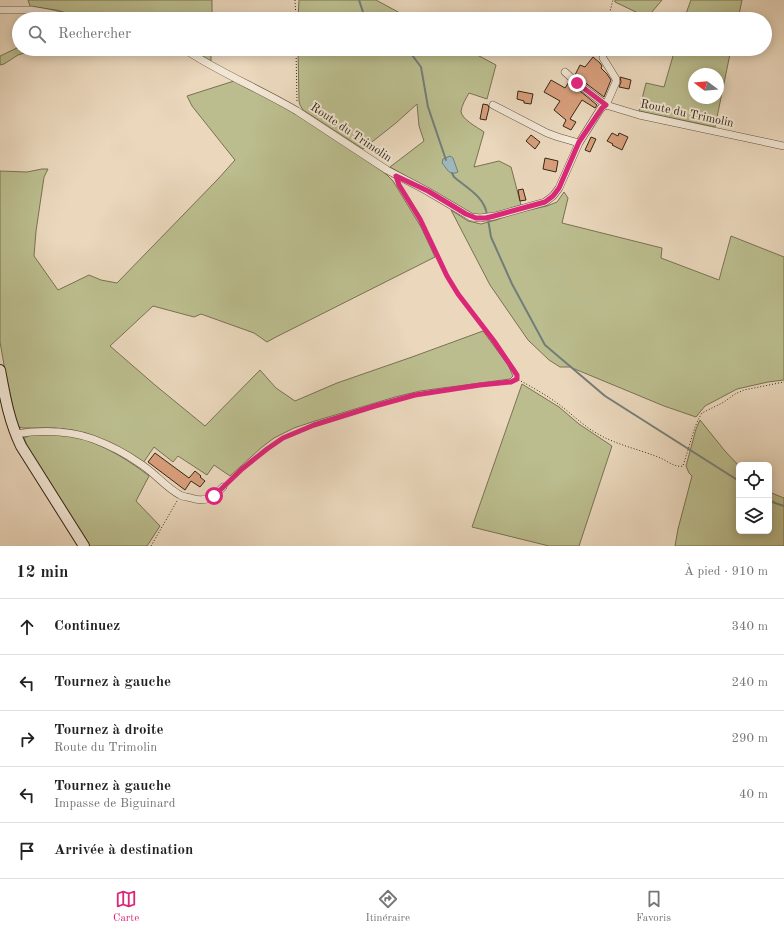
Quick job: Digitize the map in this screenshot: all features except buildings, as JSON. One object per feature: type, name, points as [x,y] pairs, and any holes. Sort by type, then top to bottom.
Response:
[{"type":"street","points":[[0,10],[31,10],[48,12]]},
{"type":"street","name":"Route du Trimolin","points":[[196,56],[283,102],[396,176],[428,191],[466,214],[476,218],[486,218],[545,202],[553,196],[559,188],[579,142],[602,108],[606,105],[639,115],[784,146]]},
{"type":"street","points":[[565,72],[606,105],[616,79],[603,58]]},
{"type":"street","points":[[493,105],[547,133],[579,142]]},
{"type":"street","points":[[0,372],[9,416],[15,434],[32,464],[84,546]]},
{"type":"street","points":[[15,434],[59,431],[93,439],[140,463],[180,495],[198,500],[203,500],[214,496],[223,487]]},
{"type":"path","points":[[295,0],[296,12]]},
{"type":"path","points":[[610,12],[613,0]]},
{"type":"path","points":[[296,56],[297,111]]},
{"type":"path","points":[[396,176],[399,185],[420,219],[447,276],[461,299],[494,341],[517,375],[517,379]]},
{"type":"path","points":[[517,379],[529,385],[560,406],[598,434],[623,446],[657,456],[680,466],[683,466],[695,427],[702,413],[724,402],[734,394],[744,390],[784,382]]},
{"type":"path","points":[[223,487],[267,449],[283,438],[314,425],[415,395],[511,382],[517,379]]},
{"type":"path","points":[[151,546],[180,495]]},
{"type":"green space","points":[[28,0],[212,0],[212,12],[63,12],[30,6]]},
{"type":"green space","points":[[299,0],[376,0],[398,12],[298,12]]},
{"type":"green space","points":[[615,0],[662,0],[652,12],[636,12],[615,2]]},
{"type":"green space","points":[[691,0],[742,0],[739,12],[687,12]]},
{"type":"green space","points":[[12,50],[12,56],[16,56],[0,65],[0,56]]},
{"type":"green space","points":[[202,56],[211,56],[211,61]]},
{"type":"green space","points":[[298,56],[479,56],[496,65],[487,99],[469,93],[461,111],[466,120],[484,132],[474,167],[499,161],[511,167],[521,205],[491,214],[472,214],[390,167],[424,141],[419,126],[417,104],[363,149],[303,110],[299,101]]},
{"type":"green space","points":[[673,56],[730,56],[724,83],[724,68],[688,68],[688,104],[720,104],[715,127],[639,111],[646,83],[664,87]]},
{"type":"green space","points":[[234,81],[283,106],[345,145],[386,174],[393,181],[421,227],[435,257],[267,342],[254,333],[201,314],[194,317],[153,306],[110,346],[205,426],[260,370],[276,388],[295,401],[337,383],[483,331],[508,365],[513,376],[510,379],[420,391],[395,397],[294,428],[274,438],[262,447],[230,476],[214,465],[207,475],[178,456],[173,462],[154,447],[143,463],[86,434],[73,430],[19,427],[16,421],[0,342],[0,171],[27,172],[48,169],[44,177],[34,256],[58,290],[89,275],[101,280],[117,283],[235,160],[192,106],[187,96]]},
{"type":"green space","points":[[564,192],[568,198],[562,223],[662,248],[661,258],[719,280],[731,236],[784,257],[784,380],[737,389],[705,406],[696,417],[664,406],[570,367],[560,367],[549,360],[528,340],[490,285],[451,210],[468,221],[481,224],[515,213],[547,206],[557,202]]},
{"type":"green space","points":[[522,384],[559,407],[579,424],[612,446],[579,546],[549,546],[472,527]]},
{"type":"green space","points":[[700,420],[736,463],[736,534],[772,534],[772,493],[784,498],[784,546],[675,546],[692,476],[686,466],[696,429]]},
{"type":"green space","points":[[30,435],[64,435],[93,442],[118,455],[149,476],[136,501],[160,526],[147,546],[89,546],[29,451],[24,438]]},
{"type":"water","points":[[450,156],[453,158],[458,172],[451,173],[442,163],[443,159]]},
{"type":"waterway","points":[[359,0],[363,12]]},
{"type":"waterway","points":[[413,56],[421,67],[428,107],[446,160]]},
{"type":"waterway","points":[[452,173],[454,177],[479,198],[486,209],[487,215]]},
{"type":"waterway","points":[[488,219],[491,237],[512,284],[545,345],[605,396],[736,479]]},
{"type":"waterway","points":[[772,502],[784,506]]},
{"type":"route","points":[[214,496],[242,469],[267,449],[283,438],[314,425],[415,395],[511,382],[517,379],[517,375],[494,341],[458,294],[447,276],[420,219],[399,185],[396,176],[428,191],[471,217],[476,218],[486,218],[545,202],[553,196],[559,188],[579,142],[602,108],[606,105],[577,83]]}]
